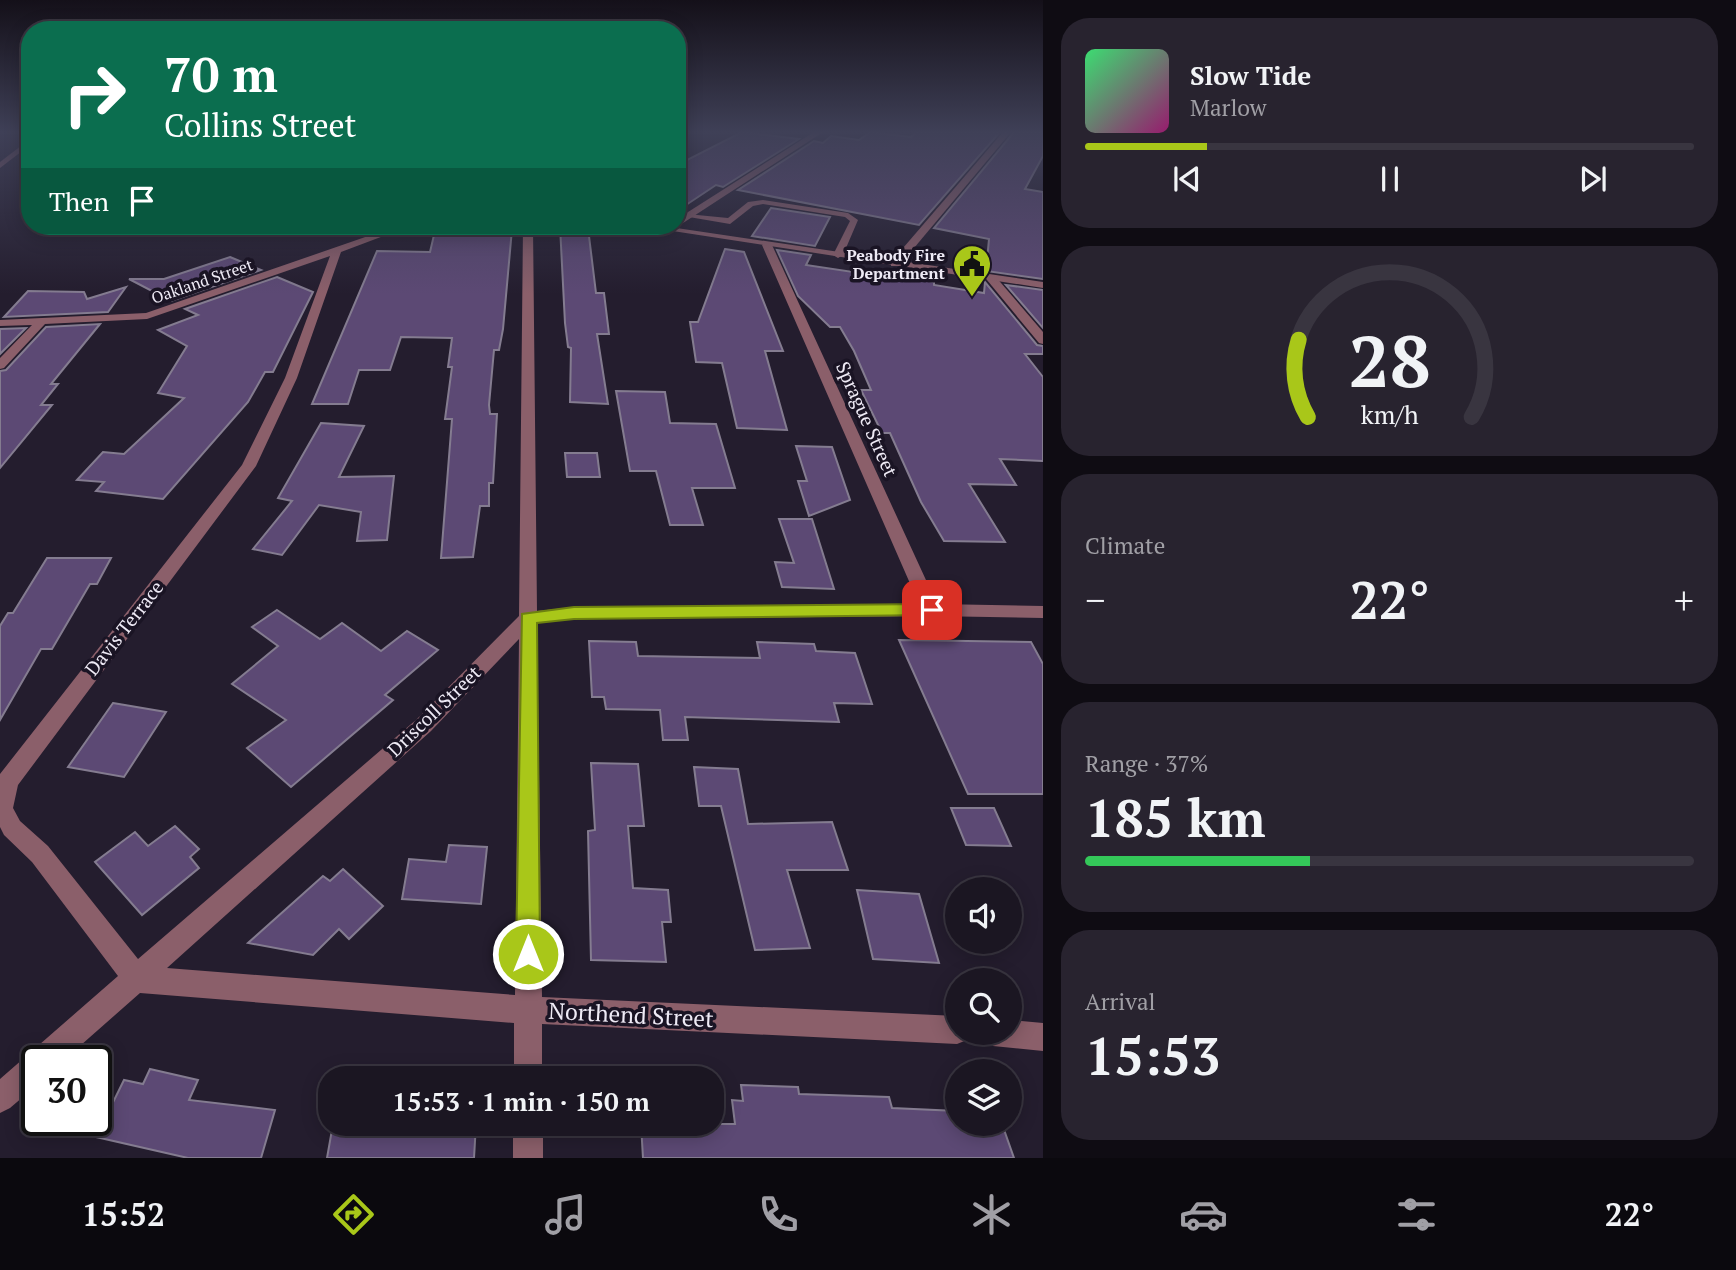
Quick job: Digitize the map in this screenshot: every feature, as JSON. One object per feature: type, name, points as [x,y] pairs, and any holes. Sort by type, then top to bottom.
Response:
[{"type":"street","points":[[687,216],[734,186]]},
{"type":"street","points":[[895,264],[961,186]]},
{"type":"street","points":[[686,231],[1043,285]]},
{"type":"street","name":"Oakland Street","points":[[0,323],[147,316],[380,235]]},
{"type":"street","points":[[528,235],[528,1066]]},
{"type":"street","name":"Sprague Street","points":[[766,245],[932,610]]},
{"type":"street","name":"Davis Terrace","points":[[137,979],[40,854],[12,828],[2,808],[7,782],[249,466],[292,378],[337,250]]},
{"type":"street","points":[[991,278],[1043,340]]},
{"type":"street","points":[[0,365],[41,322]]},
{"type":"street","points":[[528,618],[574,613],[932,610],[1043,612]]},
{"type":"street","name":"Driscoll Street","points":[[60,1045],[424,725],[528,618]]},
{"type":"street","name":"Northend Street","points":[[137,979],[528,1010],[945,1029]]},
{"type":"street","points":[[1022,1035],[1043,1037]]},
{"type":"street","points":[[0,1098],[21,1080]]},
{"type":"street","points":[[528,1136],[528,1158]]},
{"type":"lane","points":[[687,216],[730,221],[751,204],[763,202],[848,215],[854,220],[838,255]]},
{"type":"building","points":[[686,186],[714,186],[686,205]]},
{"type":"building","points":[[744,186],[953,186],[919,225],[738,190]]},
{"type":"building","points":[[969,186],[1027,186],[1025,189],[1043,192],[1043,279],[986,271],[989,239],[934,228]]},
{"type":"building","points":[[771,208],[830,217],[815,246],[752,236]]},
{"type":"building","points":[[434,235],[511,235],[503,329],[499,350],[494,350],[489,405],[490,414],[497,414],[493,483],[489,483],[489,506],[480,506],[473,557],[441,558],[452,419],[445,419],[452,367],[448,367],[452,338],[401,337],[390,370],[359,370],[348,404],[312,404],[377,251],[430,252]]},
{"type":"building","points":[[560,235],[589,235],[596,293],[604,293],[609,334],[597,334],[608,404],[570,402],[571,348],[568,347]]},
{"type":"building","points":[[725,249],[744,252],[783,351],[765,351],[787,430],[737,428],[722,363],[696,362],[690,322],[698,322]]},
{"type":"building","points":[[777,250],[811,255],[806,265],[866,274],[867,270],[984,293],[985,282],[1037,345],[1043,346],[1043,354],[1025,354],[1043,377],[1043,461],[1000,459],[1016,485],[969,484],[1005,542],[944,541],[921,502],[890,433],[882,433],[861,390],[871,390],[854,351],[840,327],[830,327],[798,296]]},
{"type":"building","points":[[230,257],[261,270],[171,301],[129,279],[164,279]]},
{"type":"building","points":[[277,277],[313,292],[273,372],[265,372],[248,402],[163,499],[96,491],[104,482],[77,480],[103,452],[124,454],[184,398],[158,393],[187,346],[158,330],[198,315],[185,309]]},
{"type":"building","points":[[1006,285],[1043,290],[1043,328]]},
{"type":"building","points":[[126,287],[108,312],[4,317],[28,291],[84,292],[87,299]]},
{"type":"building","points":[[100,324],[51,384],[58,384],[41,405],[52,405],[0,468],[0,371],[6,370],[46,327]]},
{"type":"building","points":[[26,328],[0,354],[0,329]]},
{"type":"building","points":[[616,391],[665,392],[670,423],[716,424],[735,488],[692,488],[703,525],[670,525],[656,471],[630,471]]},
{"type":"building","points":[[321,423],[364,426],[339,477],[394,476],[387,540],[357,541],[361,512],[319,505],[282,555],[253,549],[292,501],[278,498]]},
{"type":"building","points":[[796,446],[832,447],[850,500],[809,516],[798,481],[807,481]]},
{"type":"building","points":[[565,453],[597,453],[600,477],[567,477]]},
{"type":"building","points":[[779,519],[812,519],[834,589],[782,587],[775,562],[794,563]]},
{"type":"building","points":[[47,558],[111,558],[97,584],[90,584],[52,649],[41,649],[0,720],[0,626],[8,613],[13,613]]},
{"type":"building","points":[[277,610],[320,639],[342,623],[381,651],[407,631],[438,650],[385,695],[393,700],[291,787],[247,748],[286,720],[232,684],[278,646],[252,627]]},
{"type":"building","points":[[899,640],[1031,642],[1043,664],[1043,794],[968,794]]},
{"type":"building","points":[[589,641],[636,642],[638,656],[760,658],[757,642],[814,644],[816,651],[855,653],[872,704],[834,703],[839,722],[685,717],[688,740],[663,740],[660,710],[606,709],[604,697],[592,697]]},
{"type":"building","points":[[113,703],[166,712],[124,777],[68,767]]},
{"type":"building","points":[[591,763],[638,764],[644,826],[628,826],[633,888],[668,890],[671,922],[662,922],[666,962],[591,960],[588,831],[595,830]]},
{"type":"building","points":[[694,767],[738,769],[748,824],[832,822],[848,870],[787,870],[810,948],[755,950],[721,806],[699,806]]},
{"type":"building","points":[[951,808],[994,808],[1011,846],[966,845]]},
{"type":"building","points":[[175,826],[199,849],[190,857],[199,868],[142,915],[95,862],[135,832],[148,846]]},
{"type":"building","points":[[449,845],[487,847],[481,904],[402,899],[409,859],[446,862]]},
{"type":"building","points":[[343,869],[383,906],[349,939],[339,929],[313,955],[248,943],[323,876],[330,881]]},
{"type":"building","points":[[857,890],[919,894],[939,963],[873,959]]},
{"type":"building","points":[[150,1069],[198,1080],[189,1100],[275,1110],[261,1158],[188,1158],[96,1137],[112,1136],[112,1104],[124,1080],[143,1084]]},
{"type":"building","points":[[741,1085],[798,1087],[799,1094],[889,1097],[892,1108],[945,1110],[945,1136],[1006,1136],[1014,1158],[643,1158],[642,1136],[724,1136],[724,1124],[735,1124],[732,1100],[743,1101]]},
{"type":"building","points":[[331,1136],[475,1136],[474,1158],[327,1158]]},
{"type":"place","name":"Peabody Fire Department","points":[[972,298]]},
{"type":"route","points":[[528,954],[528,618],[574,613],[932,610]]}]
